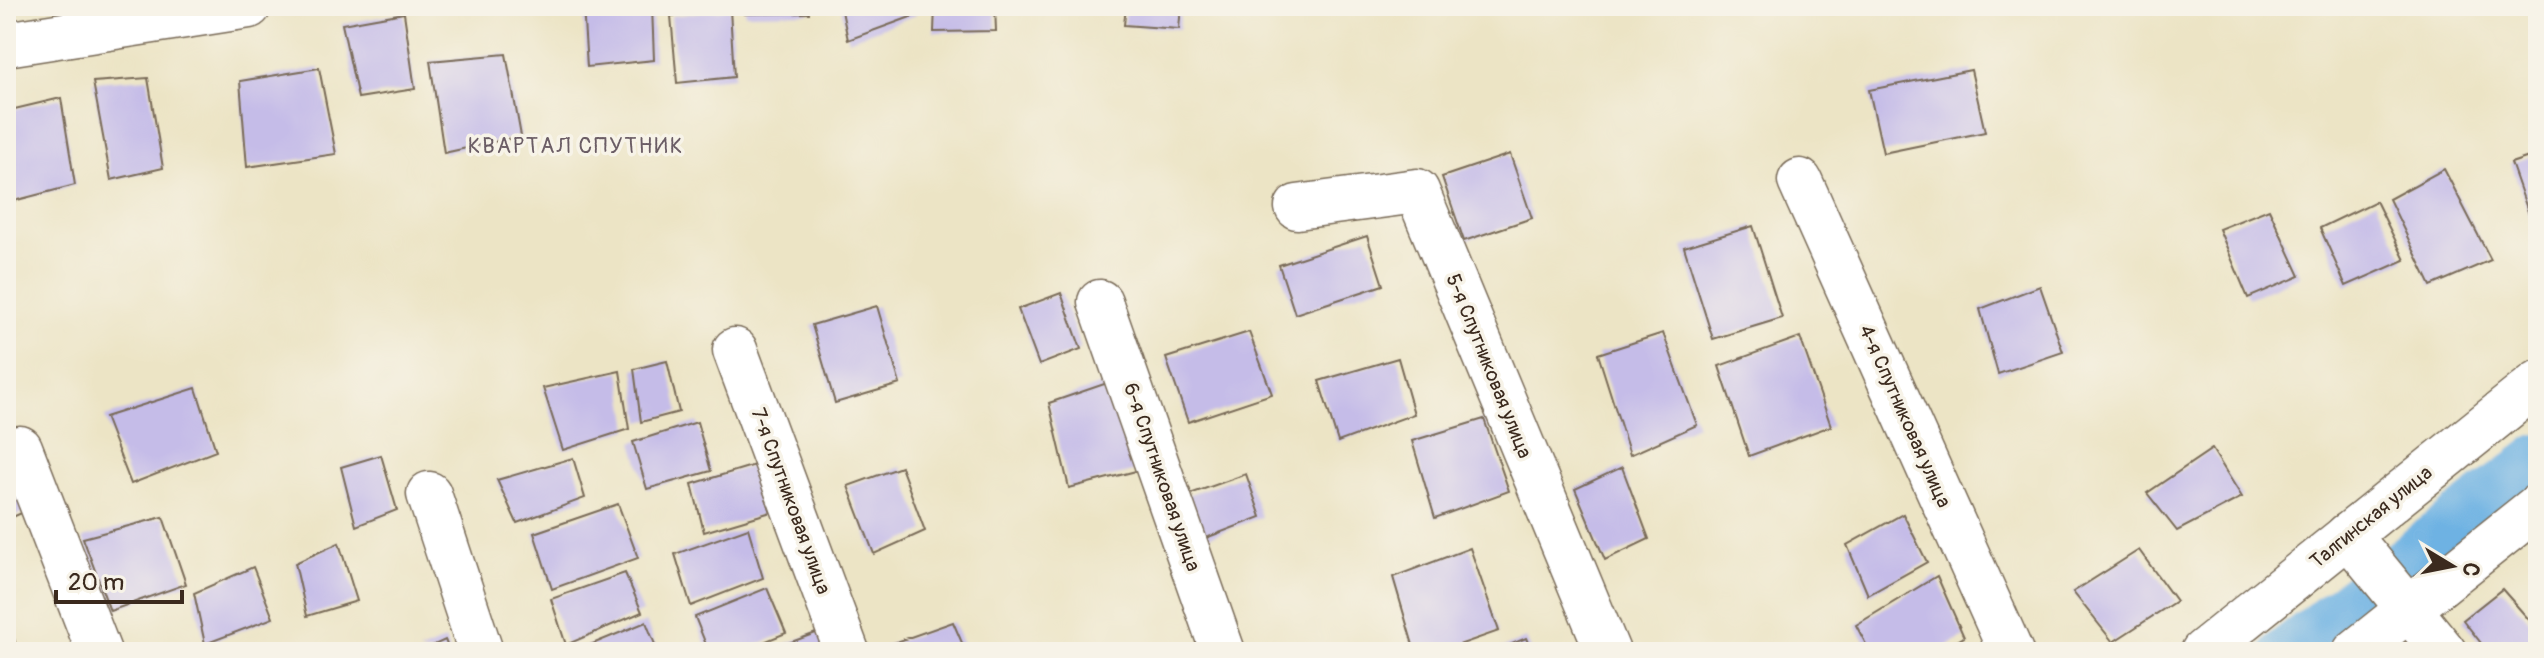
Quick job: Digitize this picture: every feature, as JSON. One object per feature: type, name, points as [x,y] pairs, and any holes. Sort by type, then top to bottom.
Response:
[{"type":"street","points":[[6,44],[249,6]]},
{"type":"street","name":"4-я Спутниковая улица","points":[[1800,181],[2011,652]]},
{"type":"street","name":"5-я Спутниковая улица","points":[[1297,207],[1417,191],[1608,652]]},
{"type":"street","name":"6-я Спутниковая улица","points":[[1100,302],[1223,652]]},
{"type":"street","name":"7-я Спутниковая улица","points":[[735,350],[847,652]]},
{"type":"street","name":"Талгинская улица","points":[[2203,652],[2357,545],[2538,383]]},
{"type":"street","points":[[20,448],[99,652]]},
{"type":"street","points":[[429,494],[481,652]]},
{"type":"street","points":[[2355,652],[2405,603],[2538,506]]},
{"type":"street","points":[[2357,545],[2444,652]]},
{"type":"building","points":[[583,6],[652,6],[654,60],[587,67]]},
{"type":"building","points":[[746,6],[809,6],[809,13],[745,14]]},
{"type":"building","points":[[841,6],[914,6],[916,15],[848,40]]},
{"type":"building","points":[[935,6],[995,6],[996,31],[934,32]]},
{"type":"building","points":[[1126,6],[1181,6],[1179,29],[1124,25]]},
{"type":"building","points":[[1253,6],[1277,6],[1276,13]]},
{"type":"building","points":[[730,9],[734,77],[677,83],[671,16]]},
{"type":"building","points":[[404,13],[415,89],[358,98],[342,24]]},
{"type":"building","points":[[506,54],[521,136],[444,153],[430,61]]},
{"type":"building","points":[[319,68],[336,154],[247,167],[240,81]]},
{"type":"building","points":[[1971,70],[1985,132],[1883,153],[1869,90]]},
{"type":"building","points":[[148,78],[163,168],[111,180],[93,82]]},
{"type":"building","points":[[61,98],[75,185],[6,203],[6,111]]},
{"type":"building","points":[[1510,154],[1532,218],[1464,241],[1442,177]]},
{"type":"building","points":[[2538,154],[2538,240],[2511,163]]},
{"type":"building","points":[[2444,169],[2491,260],[2431,286],[2389,199]]},
{"type":"building","points":[[2376,201],[2405,260],[2346,286],[2320,228]]},
{"type":"building","points":[[2269,209],[2300,276],[2248,298],[2219,229]]},
{"type":"building","points":[[1753,226],[1782,318],[1713,339],[1684,247]]},
{"type":"building","points":[[1367,236],[1383,285],[1295,314],[1279,265]]},
{"type":"building","points":[[2040,286],[2063,352],[1998,374],[1980,309]]},
{"type":"building","points":[[1061,293],[1081,349],[1039,365],[1018,309]]},
{"type":"building","points":[[877,306],[900,384],[835,403],[812,325]]},
{"type":"building","points":[[1249,332],[1272,394],[1188,422],[1166,358]]},
{"type":"building","points":[[1663,333],[1697,425],[1630,455],[1598,354]]},
{"type":"building","points":[[1800,337],[1831,426],[1749,456],[1719,366]]},
{"type":"building","points":[[1398,358],[1414,414],[1338,442],[1319,381]]},
{"type":"building","points":[[667,361],[679,412],[641,422],[634,369]]},
{"type":"building","points":[[620,371],[629,429],[563,450],[543,388]]},
{"type":"building","points":[[1113,381],[1140,470],[1069,488],[1049,403]]},
{"type":"building","points":[[196,388],[216,451],[131,484],[105,417]]},
{"type":"building","points":[[1484,419],[1509,491],[1435,518],[1412,441]]},
{"type":"building","points":[[697,422],[711,471],[647,489],[633,442]]},
{"type":"building","points":[[2212,449],[2242,497],[2177,531],[2147,493]]},
{"type":"building","points":[[381,455],[397,510],[356,526],[341,467]]},
{"type":"building","points":[[573,458],[585,498],[517,523],[497,480]]},
{"type":"building","points":[[755,465],[771,512],[704,532],[692,484]]},
{"type":"building","points":[[6,466],[24,512],[6,520]]},
{"type":"building","points":[[901,467],[925,531],[874,554],[848,486]]},
{"type":"building","points":[[1622,467],[1649,539],[1605,560],[1575,489]]},
{"type":"building","points":[[1246,474],[1261,517],[1206,538],[1187,495]]},
{"type":"building","points":[[618,504],[638,558],[552,589],[534,533]]},
{"type":"building","points":[[1903,514],[1927,562],[1868,595],[1847,545]]},
{"type":"building","points":[[163,517],[186,584],[110,611],[83,538]]},
{"type":"building","points":[[748,528],[763,578],[691,606],[675,554]]},
{"type":"building","points":[[339,543],[357,601],[307,616],[295,563]]},
{"type":"building","points":[[1470,548],[1499,631],[1439,652],[1415,652],[1393,577]]},
{"type":"building","points":[[2139,550],[2176,601],[2113,642],[2073,592]]},
{"type":"building","points":[[253,567],[273,618],[205,644],[194,593]]},
{"type":"building","points":[[625,573],[642,612],[566,645],[551,599]]},
{"type":"building","points":[[1937,576],[1964,637],[1938,652],[1870,652],[1856,625]]},
{"type":"building","points":[[767,588],[786,633],[739,652],[709,652],[695,617]]},
{"type":"building","points":[[2502,589],[2538,630],[2538,652],[2488,652],[2463,620]]},
{"type":"building","points":[[7,615],[18,652],[6,652]]},
{"type":"building","points":[[646,622],[658,652],[573,652]]},
{"type":"building","points":[[953,622],[966,652],[884,652],[882,647]]},
{"type":"building","points":[[824,630],[832,652],[764,652]]},
{"type":"building","points":[[1526,638],[1532,652],[1493,652]]},
{"type":"building","points":[[445,640],[450,652],[419,652]]},
{"type":"waterway","points":[[2282,652],[2538,456]]},
{"type":"district","name":"КВАРТАЛ СПУТНИК","points":[[576,146]]}]
